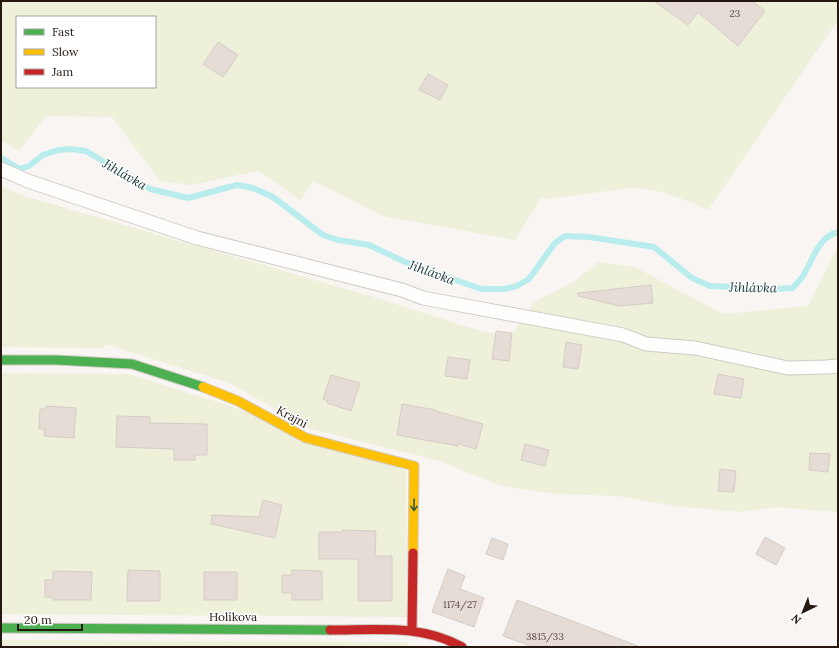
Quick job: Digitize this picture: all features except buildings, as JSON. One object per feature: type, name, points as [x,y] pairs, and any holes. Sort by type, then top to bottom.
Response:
[{"type":"street","name":"Krajní","points":[[1,360],[56,360],[132,364],[210,389],[238,401],[306,438],[414,466],[412,630]]},
{"type":"street","name":"Holíkova","points":[[1,628],[412,630],[434,634],[462,647]]},
{"type":"lane","points":[[1,169],[28,181],[197,238],[402,290],[423,298],[623,335],[646,344],[695,348],[788,368],[838,366]]},
{"type":"green space","points":[[1,1],[838,1],[838,20],[708,210],[671,195],[641,188],[546,199],[541,198],[515,240],[383,216],[314,181],[300,200],[259,171],[191,185],[160,181],[112,117],[46,116],[19,151],[1,141]]},
{"type":"green space","points":[[1,187],[24,196],[374,297],[483,332],[512,335],[534,302],[574,282],[598,262],[635,267],[723,314],[808,306],[838,246],[838,512],[776,507],[740,512],[674,506],[618,496],[557,494],[501,486],[440,461],[311,429],[229,383],[105,344],[104,348],[1,347]]},
{"type":"green space","points":[[1,373],[128,374],[231,406],[406,471],[407,617],[1,614]]},
{"type":"green space","points":[[1,640],[408,642],[408,646],[419,647],[1,647]]},
{"type":"waterway","name":"Jihlávka","points":[[1,158],[20,169],[29,166],[43,155],[58,150],[71,149],[86,151],[150,189],[188,198],[237,185],[253,188],[273,197],[323,235],[338,240],[369,245],[405,262],[481,289],[505,289],[517,286],[529,279],[555,243],[565,236],[589,237],[654,247],[692,278],[710,286],[776,289],[793,288],[803,276],[821,244],[831,235],[838,232]]},
{"type":"traffic: fast","points":[[1,360],[56,360],[132,364],[203,387]]},
{"type":"traffic: fast","points":[[1,628],[330,630]]},
{"type":"traffic: slow","points":[[203,387],[238,401],[306,438],[414,466],[413,553]]},
{"type":"traffic: jam","points":[[412,630],[413,553]]},
{"type":"traffic: jam","points":[[330,630],[381,629],[415,632],[447,640],[462,647]]}]
